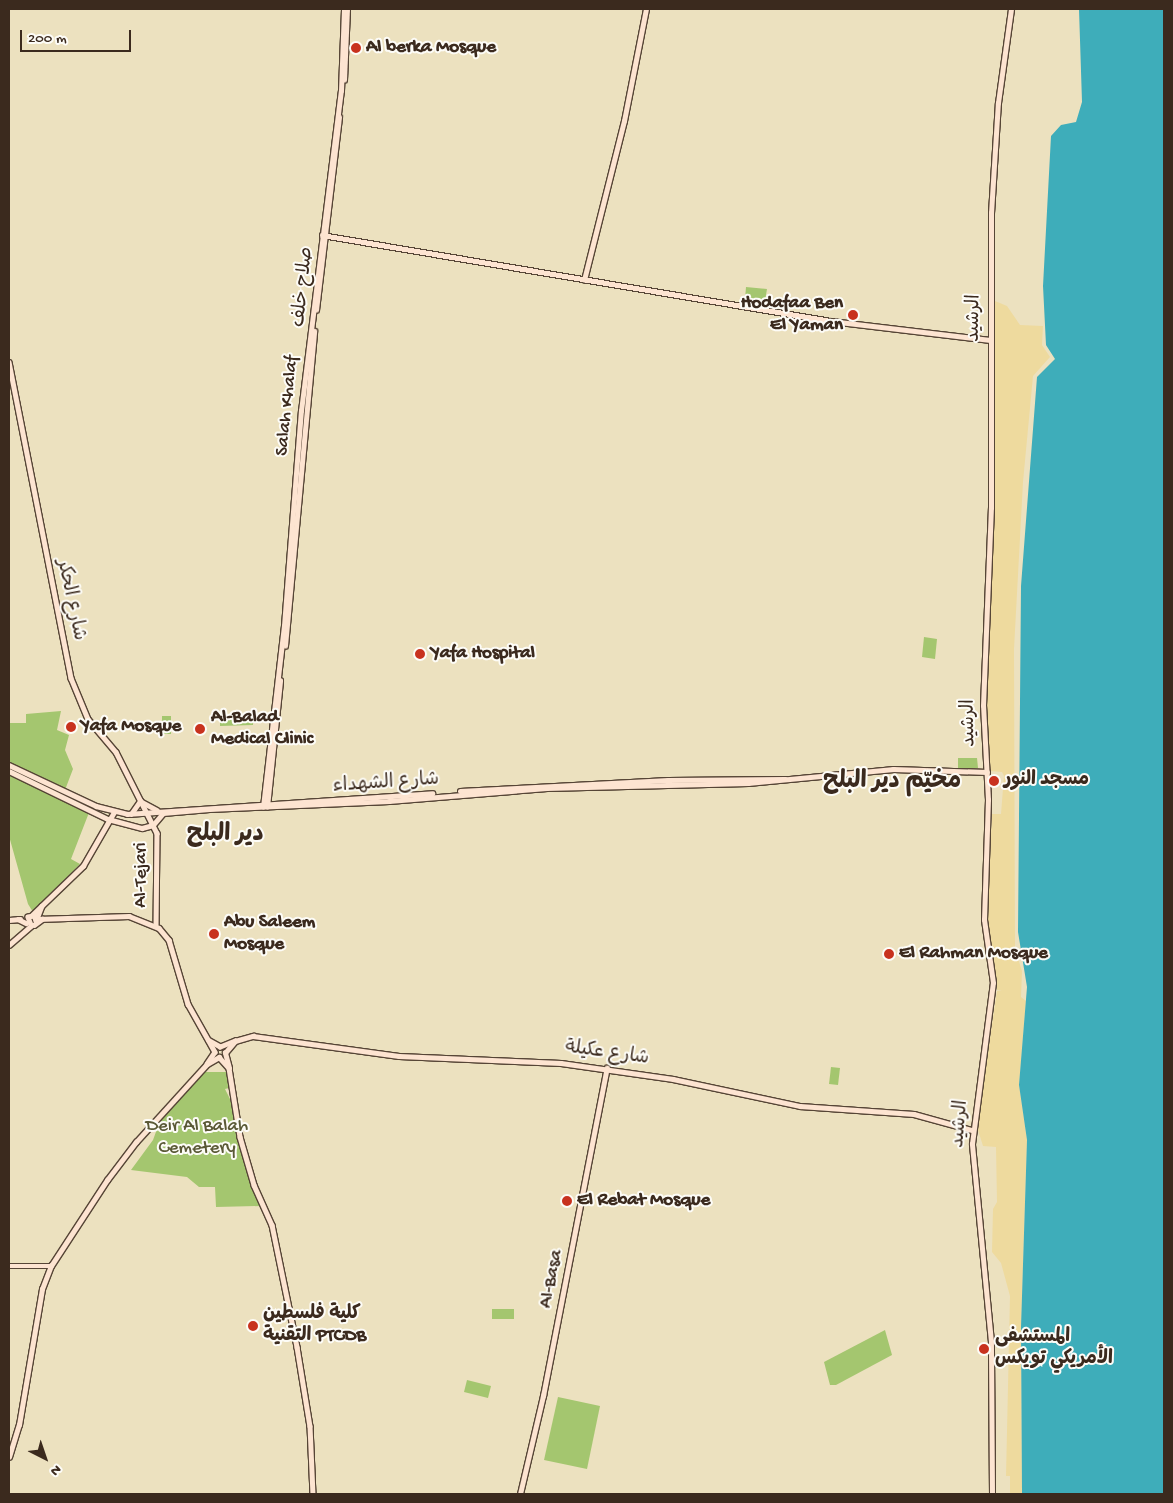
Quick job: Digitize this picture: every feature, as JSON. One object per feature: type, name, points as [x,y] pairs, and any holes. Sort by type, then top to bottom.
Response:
[{"type":"street","name":"Salah Khalaf","points":[[265,805],[284,626],[299,428],[340,91],[346,9]]},
{"type":"street","points":[[584,280],[624,121],[646,9]]},
{"type":"street","name":"الرشيد","points":[[992,1494],[991,1342],[972,1130],[993,983],[984,920],[986,772],[983,706],[991,508],[990,340],[994,152],[1011,9]]},
{"type":"street","points":[[323,236],[831,321],[990,340]]},
{"type":"street","name":"شارع الحكر","points":[[9,362],[71,678],[88,719],[116,752],[152,825]]},
{"type":"street","name":"شارع الشهداء","points":[[9,766],[114,812],[132,814],[265,805],[389,801],[546,788],[708,785],[893,769],[986,772]]},
{"type":"street","points":[[9,771],[108,819],[142,828],[152,825]]},
{"type":"street","points":[[132,814],[140,801],[147,808],[160,811]]},
{"type":"street","name":"شارع الشهداء","points":[[152,825],[162,814],[265,805]]},
{"type":"street","points":[[9,944],[22,932],[42,906],[82,866],[108,819],[114,812]]},
{"type":"street","name":"Al-Tejari","points":[[152,825],[157,837],[156,926]]},
{"type":"street","points":[[9,920],[129,916],[156,926],[169,940],[188,1004],[215,1052],[229,1068]]},
{"type":"street","name":"شارع عكيلة","points":[[220,1047],[253,1036],[399,1056],[532,1060],[607,1068],[800,1106],[914,1114],[972,1130]]},
{"type":"street","points":[[209,1041],[220,1047],[224,1053],[229,1068],[240,1137],[254,1185],[272,1225],[297,1347],[310,1426],[313,1494]]},
{"type":"street","points":[[207,1064],[219,1057],[236,1041]]},
{"type":"street","points":[[9,1456],[19,1425],[42,1289],[51,1266],[106,1180],[136,1142],[207,1064],[220,1047]]},
{"type":"street","name":"Al-Basa","points":[[520,1494],[543,1396],[607,1068]]},
{"type":"street","points":[[9,1266],[51,1266]]},
{"type":"green space","points":[[746,287],[767,289],[765,301],[745,299]]},
{"type":"green space","points":[[924,637],[937,639],[935,659],[922,657]]},
{"type":"green space","points":[[61,711],[57,730],[69,735],[65,750],[73,769],[65,790],[9,763],[9,723],[26,723],[26,714]]},
{"type":"green space","points":[[162,716],[171,716],[171,734],[162,734]]},
{"type":"green space","points":[[220,716],[253,716],[253,725],[220,726]]},
{"type":"green space","points":[[958,758],[977,758],[978,768],[958,768]]},
{"type":"green space","points":[[9,772],[90,810],[71,859],[80,864],[33,912],[28,904],[9,836]]},
{"type":"green space","points":[[831,1067],[840,1068],[838,1085],[829,1084]]},
{"type":"green space","name":"Deir Al Balah Cemetery","points":[[204,1072],[227,1072],[229,1088],[225,1089],[231,1101],[238,1142],[260,1206],[216,1207],[215,1187],[199,1187],[187,1177],[131,1170],[153,1140],[157,1129],[153,1126]]},
{"type":"green space","points":[[492,1309],[514,1309],[514,1319],[492,1319]]},
{"type":"green space","points":[[885,1330],[892,1355],[836,1385],[830,1385],[824,1362]]},
{"type":"green space","points":[[467,1380],[491,1386],[488,1398],[464,1392]]},
{"type":"green space","points":[[558,1397],[600,1406],[587,1469],[544,1460]]},
{"type":"sand","points":[[995,301],[1007,306],[1020,325],[1043,326],[1042,345],[1050,357],[1033,376],[1023,482],[1014,649],[1015,949],[1022,971],[1021,997],[1026,1001],[1019,1085],[1027,1140],[1021,1327],[1022,1494],[1010,1494],[1010,1476],[1006,1476],[1010,1296],[1001,1263],[992,1252],[993,1209],[997,1202],[996,1147],[983,1146],[977,1127],[997,991],[1002,991],[997,990],[987,913],[992,814],[1001,814],[1004,776],[1002,772],[990,771],[986,724]]},
{"type":"water","points":[[1079,9],[1164,9],[1164,1494],[1022,1494],[1021,1327],[1027,1140],[1019,1085],[1027,987],[1018,932],[1021,586],[1037,377],[1055,359],[1046,345],[1043,286],[1051,136],[1061,125],[1076,122],[1082,102]]},
{"type":"place","name":"Al berka Mosque","points":[[356,48]]},
{"type":"place","name":"Hodafaa Ben El Yaman","points":[[853,315]]},
{"type":"place","name":"Yafa Hospital","points":[[420,654]]},
{"type":"place","name":"Yafa Mosque","points":[[71,727]]},
{"type":"place","name":"Al-Balad Medical Clinic","points":[[200,729]]},
{"type":"place","name":"مسجد النور","points":[[994,781]]},
{"type":"place","name":"Abu Saleem Mosque","points":[[214,934]]},
{"type":"place","name":"El Rahman Mosque","points":[[889,954]]},
{"type":"place","name":"El Rebat Mosque","points":[[567,1201]]},
{"type":"place","name":"كلية فلسطين التقنية PTCDB","points":[[253,1326]]},
{"type":"place","name":"المستشفى الأمريكي تويكس","points":[[984,1349]]},
{"type":"district","name":"مخيّم دير البلح","points":[[892,783]]},
{"type":"district","name":"دير البلح","points":[[225,836]]}]
